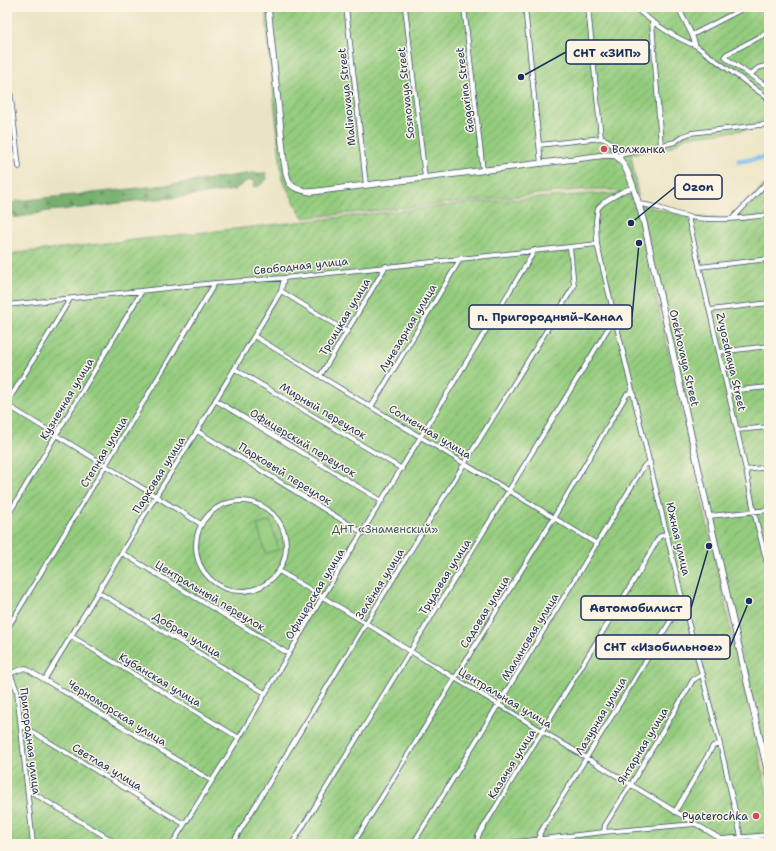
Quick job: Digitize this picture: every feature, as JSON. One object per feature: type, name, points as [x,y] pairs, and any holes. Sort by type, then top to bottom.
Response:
[{"type":"street","points":[[268,7],[284,161],[288,181],[297,190],[311,192],[606,155],[616,156],[675,142],[691,133],[769,124]]},
{"type":"street","name":"Malinovaya Street","points":[[346,7],[366,185]]},
{"type":"street","name":"Sosnovaya Street","points":[[405,7],[424,178]]},
{"type":"street","name":"Gagarina Street","points":[[464,7],[483,171]]},
{"type":"street","points":[[525,7],[541,164]]},
{"type":"street","points":[[588,7],[601,138]]},
{"type":"street","points":[[634,7],[652,22],[683,41],[696,46],[769,99]]},
{"type":"street","points":[[678,7],[696,46]]},
{"type":"street","points":[[692,35],[746,7]]},
{"type":"street","points":[[652,22],[661,146]]},
{"type":"street","points":[[769,32],[725,56],[727,59],[769,88]]},
{"type":"street","points":[[7,63],[9,101],[19,166]]},
{"type":"street","points":[[750,75],[758,68],[769,65]]},
{"type":"street","points":[[539,144],[601,138],[612,143],[616,156]]},
{"type":"street","name":"Orekhovaya Street","points":[[616,156],[623,164],[634,187],[639,204],[708,516],[769,778]]},
{"type":"street","points":[[732,219],[769,180]]},
{"type":"street","name":"Южная улица","points":[[634,187],[623,191],[603,203],[598,208],[596,220],[597,244],[684,606],[720,744],[741,837]]},
{"type":"street","points":[[639,204],[650,205],[688,217],[732,219],[769,215]]},
{"type":"street","name":"Zvyozdnaya Street","points":[[688,217],[746,470],[754,512],[766,552],[769,571]]},
{"type":"street","name":"Свободная улица","points":[[7,305],[284,278],[597,244]]},
{"type":"street","name":"Зелёная улица","points":[[232,844],[366,623],[574,286],[570,247]]},
{"type":"street","name":"Офицерская улица","points":[[172,844],[239,738],[322,597],[402,470],[536,250]]},
{"type":"street","name":"Лучезарная улица","points":[[371,407],[461,258]]},
{"type":"street","points":[[699,267],[769,259]]},
{"type":"street","name":"Троицкая улица","points":[[320,376],[386,266]]},
{"type":"street","name":"Парковая улица","points":[[45,679],[235,369],[281,291],[284,278]]},
{"type":"street","name":"Степная улица","points":[[7,629],[215,284]]},
{"type":"street","name":"Кузнечная улица","points":[[7,517],[142,291]]},
{"type":"street","points":[[281,291],[347,332]]},
{"type":"street","points":[[70,298],[7,404],[201,524]]},
{"type":"street","points":[[710,310],[769,303]]},
{"type":"street","name":"Трудовая улица","points":[[292,844],[612,322],[616,321]]},
{"type":"street","name":"Солнечная улица","points":[[254,336],[466,463],[597,544]]},
{"type":"street","points":[[719,352],[769,346]]},
{"type":"street","name":"Мирный переулок","points":[[235,369],[402,470]]},
{"type":"street","points":[[728,391],[769,387]]},
{"type":"street","name":"Садовая улица","points":[[353,844],[554,517],[627,394],[633,392]]},
{"type":"street","name":"Офицерский переулок","points":[[216,400],[382,501]]},
{"type":"street","points":[[737,430],[769,427]]},
{"type":"street","name":"Парковый переулок","points":[[197,431],[363,532]]},
{"type":"street","name":"Малиновая улица","points":[[414,844],[644,466],[650,462]]},
{"type":"street","points":[[746,470],[769,467]]},
{"type":"street","points":[[238,501],[251,502],[264,507],[274,516],[282,527],[285,540],[285,553],[279,571],[266,584],[253,590],[238,592],[224,589],[212,581],[202,570],[196,557],[196,542],[201,524],[213,511],[225,504],[238,501]]},
{"type":"street","points":[[708,516],[769,510]]},
{"type":"street","name":"Казачья улица","points":[[477,844],[478,836],[659,537],[667,534]]},
{"type":"street","name":"Центральный переулок","points":[[122,553],[289,654]]},
{"type":"street","name":"Центральная улица","points":[[279,571],[730,844]]},
{"type":"street","name":"Добрая улица","points":[[98,592],[265,693]]},
{"type":"street","name":"Лазурная улица","points":[[539,840],[540,833],[671,620],[679,609],[684,606]]},
{"type":"street","name":"Кубанская улица","points":[[72,636],[239,738]]},
{"type":"street","name":"Пригородная улица","points":[[7,665],[17,692],[33,844]]},
{"type":"street","name":"Черноморская улица","points":[[10,673],[26,668],[212,781]]},
{"type":"street","name":"Янтарная улица","points":[[604,832],[605,825],[693,680],[702,674]]},
{"type":"street","name":"Светлая улица","points":[[21,725],[184,824]]},
{"type":"street","points":[[675,812],[713,746],[720,744]]},
{"type":"street","points":[[28,790],[118,844]]},
{"type":"street","points":[[499,844],[604,832],[695,824]]},
{"type":"street","points":[[722,839],[768,834]]},
{"type":"street","points":[[749,836],[769,842]]},
{"type":"green space","points":[[265,7],[769,7],[769,127],[686,137],[671,147],[631,154],[638,196],[632,196],[606,189],[579,190],[303,218],[282,179]]},
{"type":"green space","points":[[253,173],[266,173],[267,179],[259,186],[253,187],[254,181],[248,180],[234,190],[181,197],[47,211],[14,218],[10,212],[11,204],[17,201],[176,184]]},
{"type":"green space","points":[[769,180],[769,778],[639,204],[688,217],[732,219]]},
{"type":"green space","name":"ДНТ «Знаменский»","points":[[604,193],[634,198],[769,799],[769,836],[755,837],[755,844],[7,844],[7,254],[479,202]]},
{"type":"green space","points":[[270,521],[279,549],[266,554],[257,525]]},
{"type":"waterway","points":[[739,161],[769,157]]},
{"type":"place","name":"СНТ «ЗИП»","points":[[521,77]]},
{"type":"place","name":"Волжанка","points":[[604,149]]},
{"type":"place","name":"Ozon","points":[[631,223]]},
{"type":"place","name":"п. Пригородный-Канал","points":[[639,243]]},
{"type":"place","name":"Автомобилист","points":[[709,546]]},
{"type":"place","name":"СНТ «Изобильное»","points":[[749,601]]},
{"type":"place","name":"Pyaterochka","points":[[756,816]]}]
